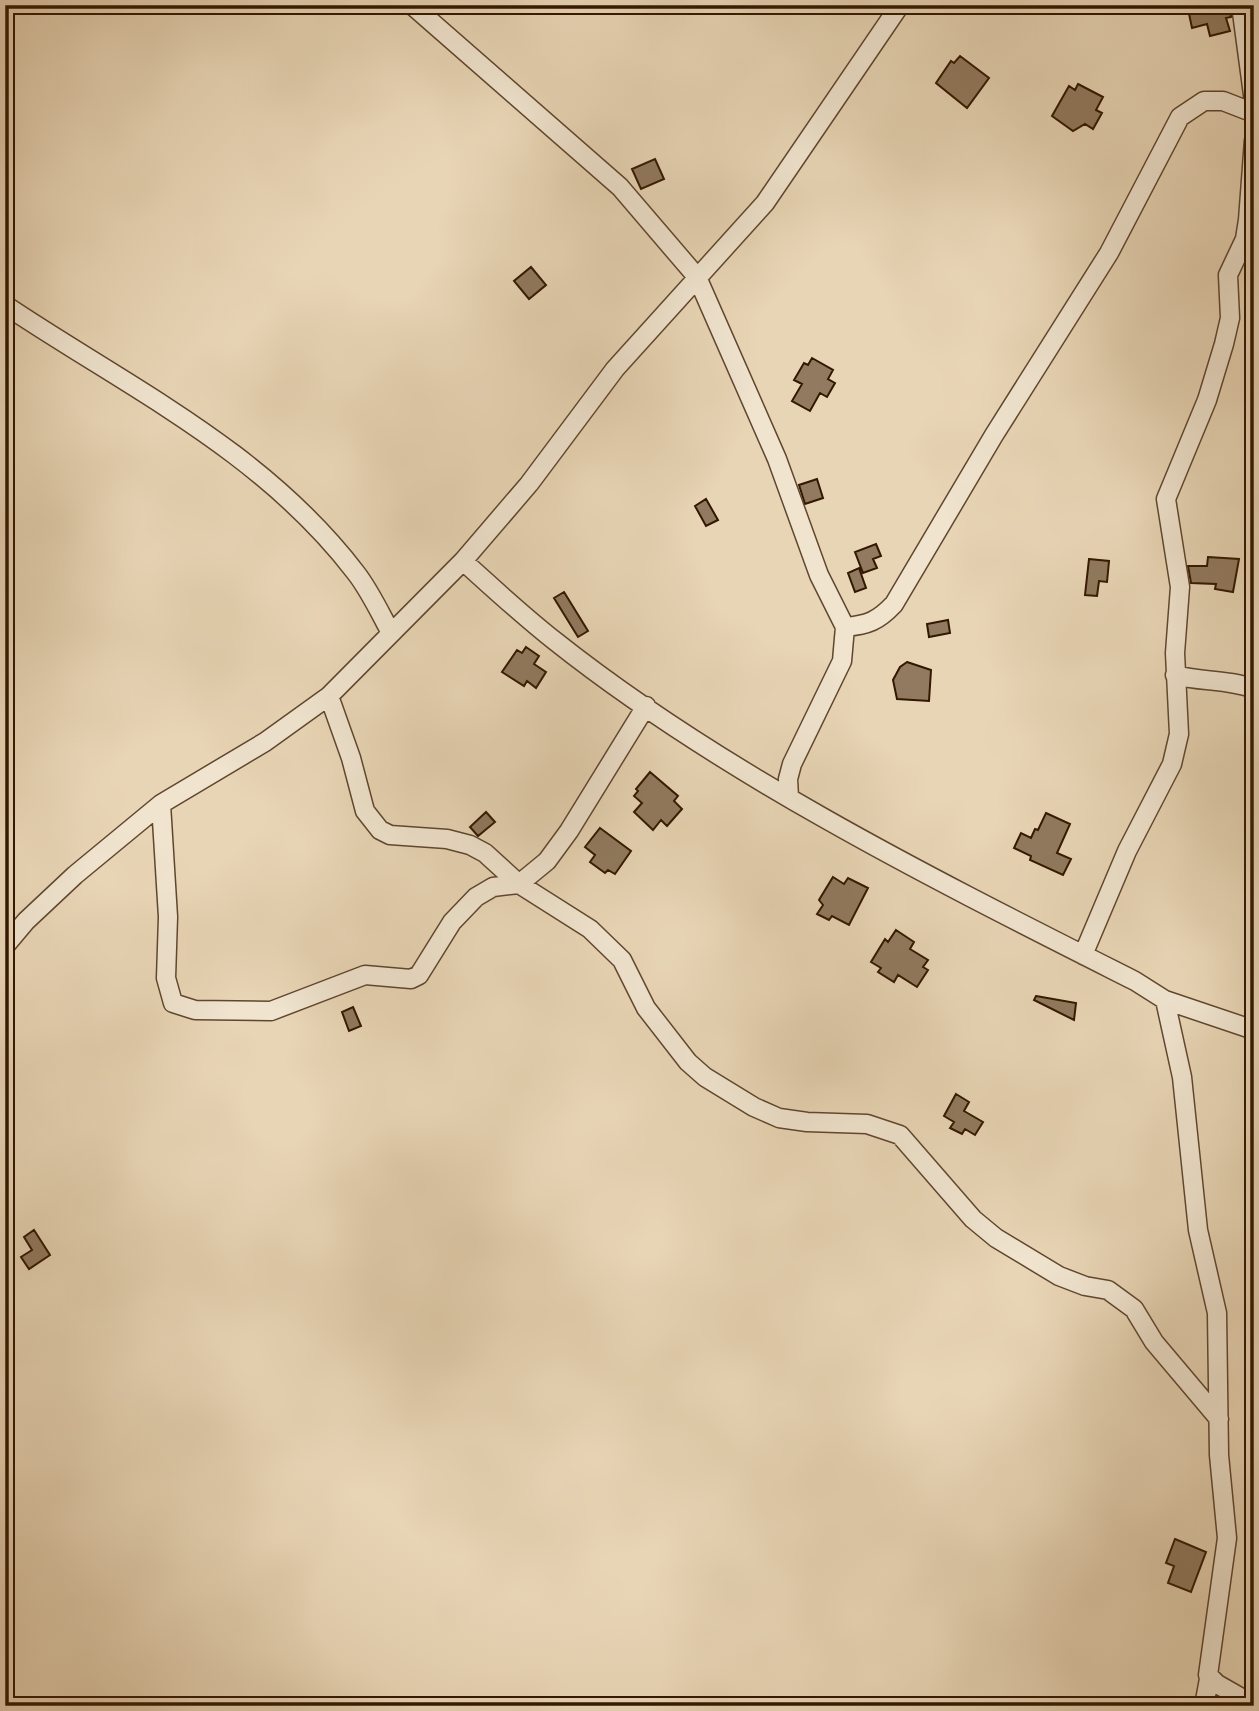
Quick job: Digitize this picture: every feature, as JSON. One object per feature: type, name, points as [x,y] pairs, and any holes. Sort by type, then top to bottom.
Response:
[{"type":"street","points":[[412,5],[620,187],[697,277],[777,458],[819,575],[845,627],[842,662],[792,764],[788,779],[789,797]]},
{"type":"street","points":[[5,946],[26,921],[75,875],[162,804],[265,742],[328,696],[463,561],[529,484],[594,394],[765,203],[901,5]]},
{"type":"street","points":[[1241,5],[1254,102]]},
{"type":"street","points":[[845,627],[866,625],[879,620],[894,604],[994,435],[1109,253],[1180,117],[1205,101],[1223,101],[1254,113]]},
{"type":"street","points":[[1083,955],[1127,851],[1172,764],[1179,734],[1175,675],[1180,587],[1166,499],[1207,400],[1224,344],[1230,318],[1228,275],[1245,239],[1254,140]]},
{"type":"street","points":[[5,305],[236,453],[359,575],[391,633]]},
{"type":"street","points":[[463,561],[555,642],[646,706],[789,797],[1135,981],[1165,1000],[1254,1030]]},
{"type":"street","points":[[1175,675],[1194,680],[1241,684],[1254,689]]},
{"type":"street","points":[[328,696],[351,758],[365,811],[380,830],[390,835],[447,839],[470,845],[485,853],[519,884],[609,944],[636,981],[646,1008],[688,1062],[705,1077],[754,1107],[779,1118],[867,1124],[900,1135],[973,1219],[996,1238],[1059,1276],[1085,1286],[1108,1290],[1134,1309],[1154,1342],[1219,1419]]},
{"type":"street","points":[[162,804],[168,916],[166,978],[173,1003],[183,1008],[221,1013],[271,1011],[365,975],[411,979],[419,975],[452,922],[476,897],[493,887],[519,884],[559,846],[646,706]]},
{"type":"street","points":[[1165,1000],[1182,1077],[1198,1230],[1217,1313],[1219,1419],[1227,1538],[1204,1706]]},
{"type":"street","points":[[1209,1679],[1254,1705]]},
{"type":"building","points":[[1201,5],[1230,5],[1231,17],[1226,18],[1230,31],[1210,36],[1207,24],[1192,28],[1188,9]]},
{"type":"building","points":[[960,56],[989,78],[967,108],[936,83],[951,61],[954,63]]},
{"type":"building","points":[[1078,84],[1103,97],[1096,110],[1102,113],[1093,129],[1085,124],[1073,131],[1052,116],[1069,86],[1075,90]]},
{"type":"building","points":[[655,159],[664,179],[641,189],[632,169]]},
{"type":"building","points":[[531,267],[546,285],[529,299],[514,281]]},
{"type":"building","points":[[812,358],[833,370],[828,379],[835,383],[827,397],[820,393],[810,411],[792,401],[802,384],[794,380],[804,363],[808,365]]},
{"type":"building","points":[[817,479],[823,498],[805,504],[799,485]]},
{"type":"building","points":[[706,499],[718,520],[706,526],[695,506]]},
{"type":"building","points":[[876,544],[881,556],[873,559],[877,568],[863,573],[855,552]]},
{"type":"building","points":[[1208,557],[1239,559],[1233,592],[1215,589],[1216,584],[1191,583],[1188,566],[1207,566]]},
{"type":"building","points":[[1089,559],[1109,561],[1107,582],[1099,581],[1097,596],[1085,595]]},
{"type":"building","points":[[859,568],[866,588],[855,592],[848,573]]},
{"type":"building","points":[[564,592],[588,631],[578,637],[554,598]]},
{"type":"building","points":[[948,620],[950,633],[929,637],[927,624]]},
{"type":"building","points":[[526,647],[539,656],[534,664],[546,672],[536,688],[527,681],[524,686],[502,672],[517,650],[522,653]]},
{"type":"building","points":[[907,662],[931,670],[929,701],[897,699],[893,680],[900,667]]},
{"type":"building","points":[[650,772],[678,796],[674,801],[682,809],[667,826],[661,820],[653,830],[634,812],[642,803],[634,796],[638,791],[636,789]]},
{"type":"building","points":[[486,812],[495,822],[478,836],[470,827]]},
{"type":"building","points":[[1046,813],[1070,824],[1057,853],[1071,859],[1063,875],[1030,860],[1031,856],[1014,848],[1021,833],[1031,838]]},
{"type":"building","points":[[600,828],[631,851],[615,874],[608,870],[605,873],[590,862],[595,855],[585,847]]},
{"type":"building","points":[[833,877],[844,884],[848,878],[868,888],[849,925],[832,916],[829,920],[817,914],[823,905],[819,900]]},
{"type":"building","points":[[896,930],[914,942],[910,949],[928,960],[923,967],[928,970],[917,987],[898,975],[894,982],[878,972],[881,968],[871,962],[885,939],[888,942]]},
{"type":"building","points":[[1036,996],[1076,1003],[1074,1020],[1034,1000]]},
{"type":"building","points":[[353,1007],[361,1026],[349,1031],[342,1012]]},
{"type":"building","points":[[956,1094],[969,1102],[964,1111],[983,1122],[975,1135],[965,1129],[962,1134],[950,1128],[954,1122],[944,1116]]},
{"type":"building","points":[[34,1230],[50,1255],[29,1269],[21,1257],[32,1250],[24,1237]]},
{"type":"building","points":[[1175,1539],[1206,1552],[1191,1592],[1168,1583],[1174,1566],[1166,1563]]}]
